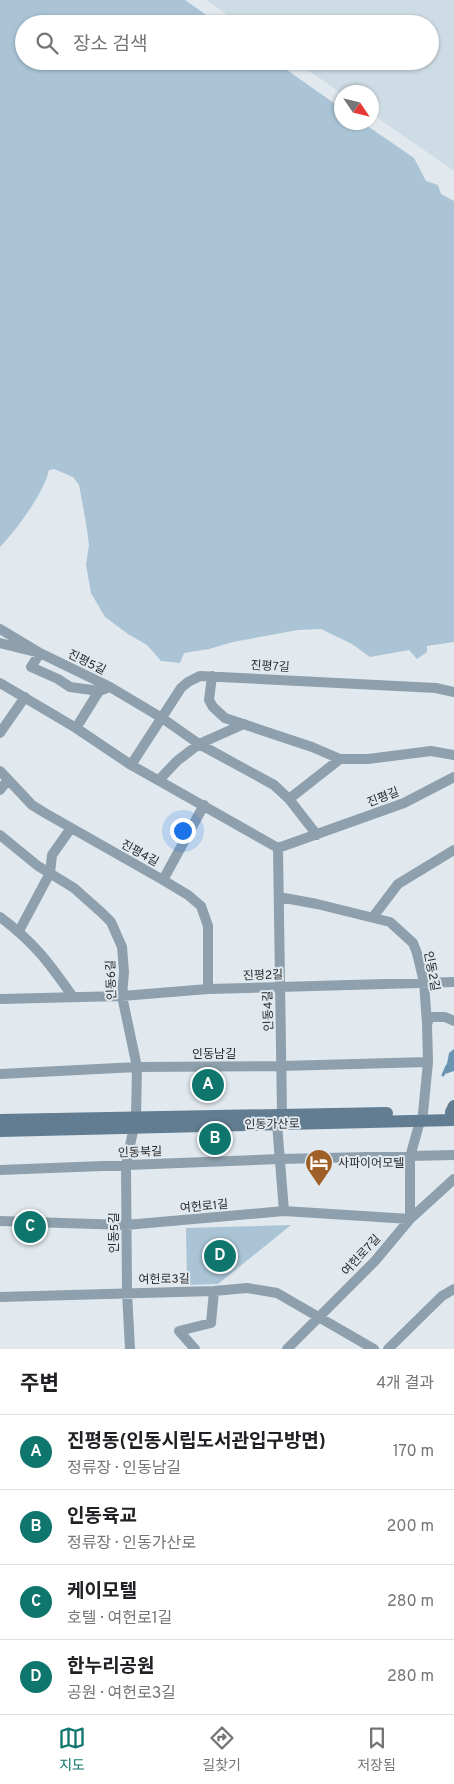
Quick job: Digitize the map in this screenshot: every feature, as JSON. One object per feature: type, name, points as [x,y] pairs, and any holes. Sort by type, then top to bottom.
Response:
[{"type":"main road","name":"인동가산로","points":[[0,1120],[135,1122],[421,1117],[453,1112]]},
{"type":"main road","name":"인동가산로","points":[[0,1131],[135,1122]]},
{"type":"street","name":"진평5길","points":[[0,629],[40,653],[110,687],[162,718]]},
{"type":"street","points":[[0,643],[40,653],[31,667],[58,679],[70,687],[100,691],[110,687]]},
{"type":"street","name":"진평7길","points":[[131,765],[173,699],[188,682],[200,676],[436,688],[454,692]]},
{"type":"street","points":[[212,676],[209,700],[213,707],[225,718],[312,747],[340,759],[368,759],[431,751],[454,754]]},
{"type":"street","points":[[0,683],[76,728],[131,765],[278,848]]},
{"type":"street","points":[[76,728],[100,691]]},
{"type":"street","points":[[0,733],[24,697]]},
{"type":"street","points":[[162,718],[200,744],[274,785],[289,799],[317,835]]},
{"type":"street","points":[[159,780],[177,761],[200,744],[244,724]]},
{"type":"street","points":[[289,799],[340,759]]},
{"type":"street","name":"진평4길","points":[[0,771],[32,805],[164,880],[188,895],[201,906],[208,926],[208,989]]},
{"type":"street","name":"진평길","points":[[278,848],[404,803],[454,777]]},
{"type":"street","points":[[0,790],[8,780]]},
{"type":"street","points":[[164,880],[204,805]]},
{"type":"street","points":[[19,931],[50,873],[52,855],[71,828]]},
{"type":"street","name":"인동6길","points":[[0,835],[38,866],[74,888],[111,922],[122,947],[124,972],[122,996],[137,1067],[135,1122]]},
{"type":"street","name":"인동4길","points":[[278,848],[279,987],[282,1066],[280,1159]]},
{"type":"street","points":[[373,917],[398,884],[454,850]]},
{"type":"street","name":"인동2길","points":[[279,897],[317,904],[390,922],[413,942],[418,954],[424,982],[428,1062],[421,1117],[410,1157]]},
{"type":"street","points":[[0,917],[19,931],[46,958],[73,997]]},
{"type":"street","name":"진평2길","points":[[0,999],[122,996],[208,989],[454,982]]},
{"type":"street","points":[[427,1024],[430,1017],[445,1017],[454,1021]]},
{"type":"street","name":"인동남길","points":[[0,1074],[137,1067],[428,1062]]},
{"type":"street","name":"인동5길","points":[[130,1349],[127,1292],[126,1165],[135,1122]]},
{"type":"street","name":"인동북길","points":[[0,1170],[280,1159],[454,1155]]},
{"type":"street","points":[[410,1157],[410,1219]]},
{"type":"street","points":[[280,1159],[284,1211]]},
{"type":"street","name":"여헌로7길","points":[[287,1349],[375,1261],[410,1219],[454,1179]]},
{"type":"street","name":"여헌로1길","points":[[0,1221],[126,1225],[284,1211],[410,1219]]},
{"type":"street","name":"여헌로3길","points":[[0,1297],[214,1291],[247,1288],[278,1293],[374,1349]]},
{"type":"street","points":[[388,1349],[442,1296],[454,1289]]},
{"type":"street","points":[[196,1349],[179,1331],[210,1323],[214,1291]]},
{"type":"shaded area","points":[[0,0],[185,0],[206,15],[15,15],[15,70],[287,70],[334,103],[334,130],[373,130],[414,158],[426,181],[438,185],[441,194],[454,201],[454,642],[427,646],[427,652],[417,659],[409,650],[370,657],[352,644],[321,629],[298,630],[184,653],[180,663],[161,661],[147,645],[105,617],[91,593],[86,565],[89,545],[86,523],[79,485],[73,477],[54,469],[49,470],[36,500],[0,547]]},
{"type":"shaded area","points":[[206,0],[454,0],[454,171],[379,119],[379,85],[334,85],[334,88],[308,70],[439,70],[439,15],[228,15]]},
{"type":"shaded area","points":[[454,1049],[454,1071],[445,1074],[449,1053]]},
{"type":"shaded area","points":[[291,1225],[218,1284],[187,1285],[186,1228]]},
{"type":"waterway","points":[[443,1075],[447,1066]]},
{"type":"place","name":"진평동(인동시립도서관입구방면)","points":[[208,1085]]},
{"type":"place","name":"인동육교","points":[[215,1139]]},
{"type":"place","name":"사파이어모텔","points":[[319,1187]]},
{"type":"place","name":"케이모텔","points":[[30,1227]]},
{"type":"place","name":"한누리공원","points":[[220,1256]]}]
